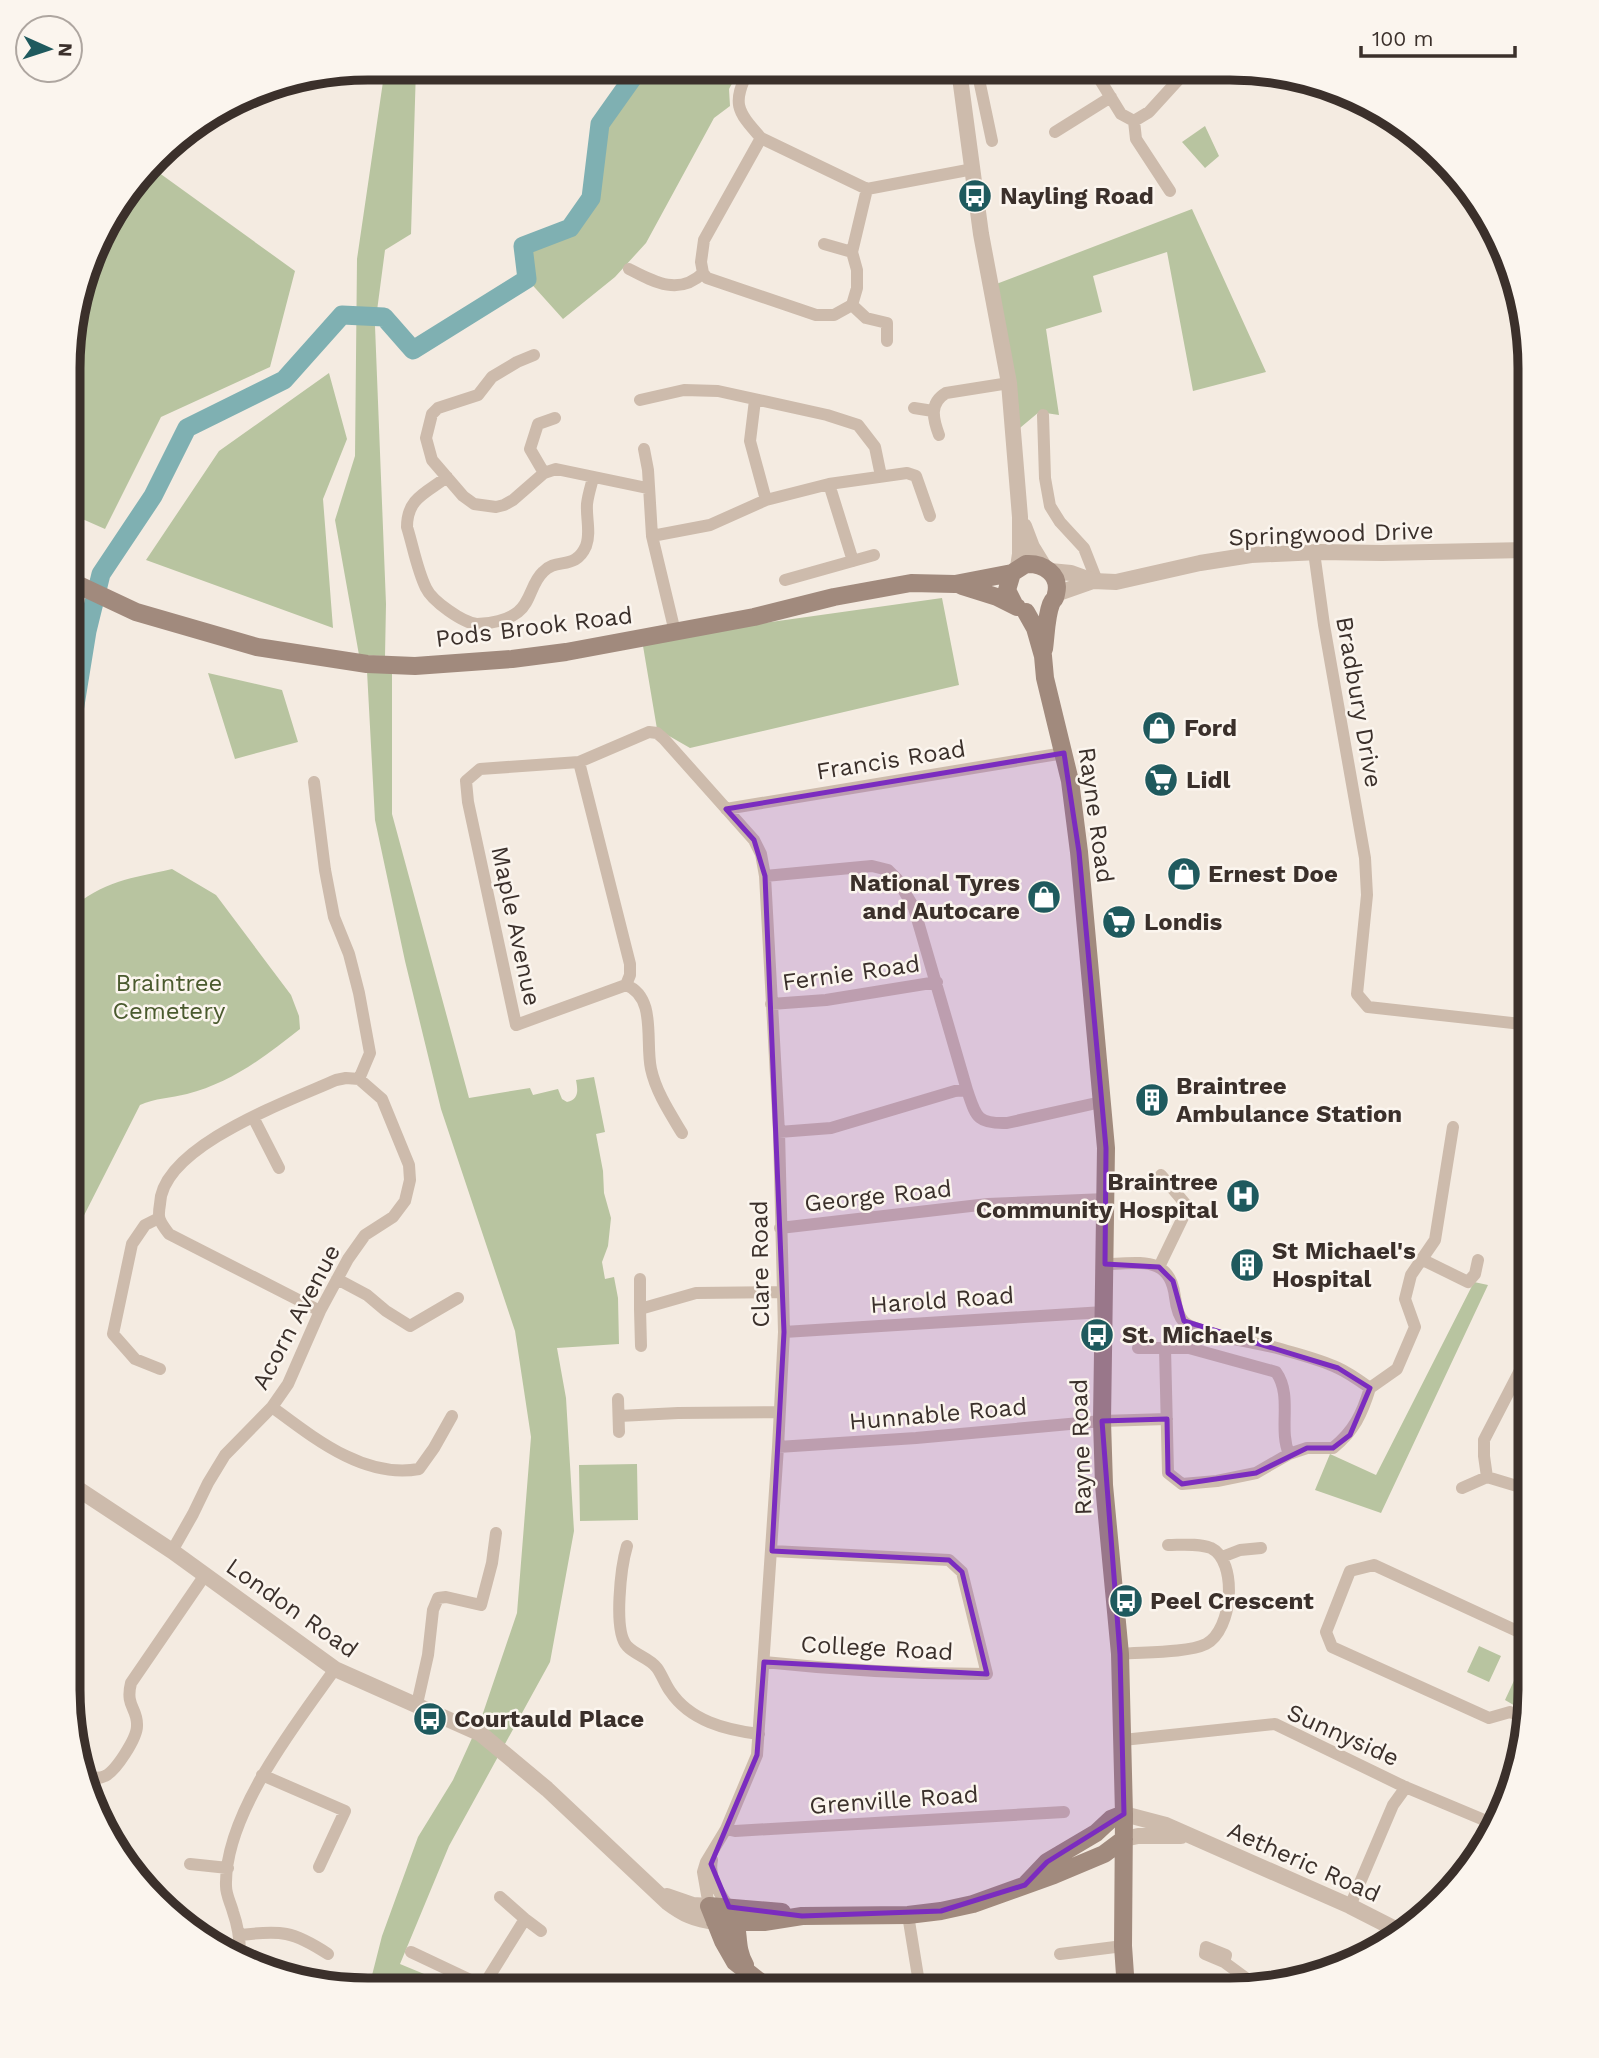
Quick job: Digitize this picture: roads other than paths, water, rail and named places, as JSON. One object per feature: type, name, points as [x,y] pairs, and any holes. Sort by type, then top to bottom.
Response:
[{"type":"main road","points":[[955,584],[1015,570],[1026,564],[1046,568]]},
{"type":"main road","name":"Rayne Road","points":[[1043,656],[1054,599],[1055,578],[1046,568]]},
{"type":"main road","name":"Rayne Road","points":[[1015,570],[1007,590],[1035,628],[1043,656],[1045,678],[1063,753],[1079,852],[1105,1148],[1102,1421],[1104,1485],[1120,1654],[1124,1814],[1122,1946],[1125,1978]]},
{"type":"main road","name":"Pods Brook Road","points":[[80,586],[131,610],[257,647],[328,659],[415,666],[566,652],[754,617],[835,597],[911,583],[955,584]]},
{"type":"main road","points":[[955,584],[997,597],[1020,609],[1040,611],[1054,599]]},
{"type":"main road","points":[[1025,1885],[1047,1863],[1096,1833],[1111,1819],[1124,1814]]},
{"type":"main road","points":[[1096,1833],[1124,1839]]},
{"type":"main road","points":[[751,1973],[740,1967],[732,1957],[712,1914],[733,1915],[762,1910],[802,1916],[908,1915],[941,1911],[973,1904],[1054,1875],[1104,1854],[1124,1839]]},
{"type":"main road","points":[[733,1915],[738,1953],[756,1978]]},
{"type":"street","points":[[744,80],[739,91],[740,108],[744,118],[761,138],[867,189],[973,169]]},
{"type":"street","name":"Rayne Road","points":[[960,80],[981,234],[1009,383],[1020,517],[1020,554],[1015,570]]},
{"type":"street","points":[[982,80],[992,141]]},
{"type":"street","points":[[1100,80],[1121,114],[1135,121]]},
{"type":"street","points":[[1135,121],[1149,113],[1177,80]]},
{"type":"street","points":[[1055,132],[1111,97]]},
{"type":"street","points":[[1135,121],[1136,139],[1170,191]]},
{"type":"street","points":[[761,138],[704,240],[701,262],[707,278],[816,314],[834,315],[852,305],[857,288],[857,270],[852,253],[867,189]]},
{"type":"street","points":[[824,244],[852,253]]},
{"type":"street","points":[[629,270],[656,283],[671,286],[695,280],[703,273]]},
{"type":"street","points":[[852,305],[866,318],[887,323],[887,341]]},
{"type":"street","points":[[534,355],[492,377],[478,395],[438,408],[432,414],[426,438],[432,460],[468,501],[486,507],[496,507],[513,500],[544,473],[556,469],[647,488]]},
{"type":"street","points":[[939,435],[933,411],[940,397],[946,393],[1009,383]]},
{"type":"street","points":[[640,400],[684,390],[718,391],[827,415],[858,425],[875,447],[881,476]]},
{"type":"street","points":[[755,400],[750,441],[766,500]]},
{"type":"street","points":[[914,408],[933,411]]},
{"type":"street","points":[[1043,415],[1045,478],[1050,506],[1059,522],[1084,548],[1095,581]]},
{"type":"street","points":[[544,473],[530,449],[538,424],[555,418]]},
{"type":"street","points":[[644,449],[652,536],[675,632]]},
{"type":"street","points":[[652,536],[709,525],[766,500],[829,484],[907,473],[915,476],[930,516]]},
{"type":"street","points":[[447,477],[412,503],[407,527],[425,587],[431,597],[477,624],[509,618],[527,603],[543,571],[572,563],[581,556],[588,538],[587,504],[593,478]]},
{"type":"street","points":[[829,484],[853,561]]},
{"type":"street","name":"Rayne Road","points":[[1020,517],[1032,547],[1046,568]]},
{"type":"street","name":"Springwood Drive","points":[[1046,568],[1095,581],[1116,582],[1200,563],[1251,555],[1518,550]]},
{"type":"street","name":"Bradbury Drive","points":[[1314,552],[1324,625],[1365,858],[1367,895],[1357,994],[1368,1007],[1518,1024]]},
{"type":"street","points":[[785,580],[874,555]]},
{"type":"street","name":"Springwood Drive","points":[[1054,599],[1095,581]]},
{"type":"street","points":[[652,718],[649,732],[579,762],[630,964],[626,985],[638,992],[645,1007],[651,1068],[663,1101],[682,1133]]},
{"type":"street","name":"Clare Road","points":[[649,732],[664,738],[754,840],[761,854],[765,876],[779,1132],[784,1332],[759,1734],[754,1768],[703,1872],[712,1914]]},
{"type":"street","name":"Francis Road","points":[[726,809],[1063,753]]},
{"type":"street","name":"Maple Avenue","points":[[579,762],[480,769],[466,781],[468,802],[516,1025],[626,985]]},
{"type":"street","points":[[314,782],[334,917],[356,980],[370,1053],[359,1079],[336,1080],[253,1117],[192,1152],[173,1173],[160,1195],[159,1218],[169,1234],[184,1243],[320,1311]]},
{"type":"street","points":[[765,876],[858,866],[888,870],[914,908],[967,1090],[978,1117],[983,1122],[1007,1123],[1101,1102]]},
{"type":"street","name":"Fernie Road","points":[[771,1004],[826,1000],[937,982]]},
{"type":"street","name":"Acorn Avenue","points":[[172,1551],[225,1455],[272,1407],[288,1384],[320,1311],[365,1235],[393,1217],[405,1201],[410,1180],[409,1166],[382,1099],[359,1079]]},
{"type":"street","points":[[779,1132],[831,1128],[955,1091],[967,1090]]},
{"type":"street","points":[[253,1117],[279,1168]]},
{"type":"street","points":[[1165,1348],[1168,1473],[1182,1484],[1217,1481],[1256,1473],[1289,1454],[1307,1448],[1333,1448],[1350,1434],[1365,1406],[1370,1388],[1397,1369],[1408,1347],[1415,1327],[1405,1300],[1411,1275],[1435,1240],[1448,1135]]},
{"type":"street","points":[[1159,1266],[1188,1207],[1161,1175]]},
{"type":"street","name":"George Road","points":[[780,1228],[988,1204],[1106,1199]]},
{"type":"street","points":[[159,1218],[145,1225],[132,1244],[113,1334],[135,1359],[160,1369]]},
{"type":"street","points":[[1421,1259],[1468,1282],[1475,1274],[1478,1260]]},
{"type":"street","points":[[1105,1264],[1159,1266],[1166,1270],[1173,1281],[1177,1307],[1184,1321],[1233,1339],[1272,1347],[1338,1368],[1370,1388]]},
{"type":"street","points":[[337,1279],[367,1295],[410,1326],[458,1298]]},
{"type":"street","points":[[640,1279],[641,1346]]},
{"type":"street","points":[[640,1309],[696,1293],[782,1292]]},
{"type":"street","name":"Harold Road","points":[[784,1332],[1104,1312]]},
{"type":"street","points":[[1138,1349],[1189,1348],[1276,1372],[1283,1382],[1285,1443],[1289,1454]]},
{"type":"street","points":[[1487,1477],[1485,1440],[1518,1375]]},
{"type":"street","points":[[618,1399],[619,1432]]},
{"type":"street","points":[[272,1407],[333,1449],[359,1462],[403,1472],[418,1469],[434,1448],[452,1416]]},
{"type":"street","points":[[619,1416],[779,1412]]},
{"type":"street","name":"Hunnable Road","points":[[778,1447],[942,1436],[1102,1421],[1167,1419]]},
{"type":"street","points":[[1462,1488],[1487,1477],[1518,1486]]},
{"type":"street","name":"London Road","points":[[80,1490],[172,1551],[335,1669],[469,1727],[506,1753],[656,1889],[712,1914]]},
{"type":"street","points":[[417,1704],[428,1655],[433,1610],[438,1598],[446,1597],[481,1605],[492,1563],[496,1533]]},
{"type":"street","points":[[1120,1654],[1194,1647],[1208,1643],[1218,1631],[1229,1602],[1229,1585],[1222,1557],[1212,1549],[1197,1545],[1168,1545]]},
{"type":"street","points":[[1222,1557],[1240,1550],[1261,1548]]},
{"type":"street","points":[[622,1550],[620,1626],[626,1646],[656,1665],[670,1692],[688,1712],[728,1731],[759,1734]]},
{"type":"street","name":"College Road","points":[[764,1662],[845,1669],[987,1674],[962,1572],[949,1560],[772,1551]]},
{"type":"street","points":[[1517,1715],[1510,1712],[1489,1718],[1332,1647],[1326,1632],[1350,1571],[1374,1566],[1518,1631]]},
{"type":"street","points":[[95,1778],[108,1775],[138,1731],[137,1720],[127,1697],[131,1683],[205,1575]]},
{"type":"street","points":[[240,1947],[240,1935],[226,1888],[235,1839],[262,1775],[335,1669]]},
{"type":"street","name":"Sunnyside","points":[[1122,1740],[1275,1724],[1406,1787],[1487,1821]]},
{"type":"street","points":[[262,1775],[345,1811],[318,1867]]},
{"type":"street","points":[[1349,1906],[1393,1805],[1406,1787]]},
{"type":"street","name":"Grenville Road","points":[[726,1829],[776,1829],[1064,1812]]},
{"type":"street","name":"Aetheric Road","points":[[1124,1814],[1166,1825],[1349,1906],[1389,1930]]},
{"type":"street","name":"Aetheric Road","points":[[1124,1839],[1138,1836],[1186,1836]]},
{"type":"street","name":"Clare Road","points":[[716,1846],[711,1873],[718,1891],[733,1915]]},
{"type":"street","points":[[190,1864],[228,1868]]},
{"type":"street","points":[[500,1897],[541,1931]]},
{"type":"street","points":[[908,1915],[918,1978]]},
{"type":"street","points":[[488,1978],[524,1919]]},
{"type":"street","points":[[240,1935],[273,1931],[289,1933],[307,1940],[328,1954]]},
{"type":"street","points":[[1060,1954],[1122,1946]]},
{"type":"street","points":[[411,1952],[464,1978]]},
{"type":"street","points":[[1224,1962],[1245,1977]]},
{"type":"waterway","points":[[80,674],[101,574],[153,496],[187,428],[284,380],[342,315],[384,317],[413,350],[527,279],[523,246],[570,228],[591,198],[600,124],[631,80]]},
{"type":"place","name":"Nayling Road","points":[[975,196]]},
{"type":"place","name":"Ford","points":[[1159,728]]},
{"type":"place","name":"Lidl","points":[[1161,780]]},
{"type":"place","name":"Ernest Doe","points":[[1184,874]]},
{"type":"place","name":"National Tyres and Autocare","points":[[1044,897]]},
{"type":"place","name":"Londis","points":[[1119,922]]},
{"type":"place","name":"Braintree Ambulance Station","points":[[1152,1100]]},
{"type":"place","name":"Braintree Community Hospital","points":[[1243,1196]]},
{"type":"place","name":"St Michael's Hospital","points":[[1247,1265]]},
{"type":"place","name":"St. Michael's","points":[[1097,1335]]},
{"type":"place","name":"Peel Crescent","points":[[1126,1601]]},
{"type":"place","name":"Courtauld Place","points":[[430,1719]]},
{"type":"park label","name":"Braintree Cemetery","points":[[169,997]]}]
